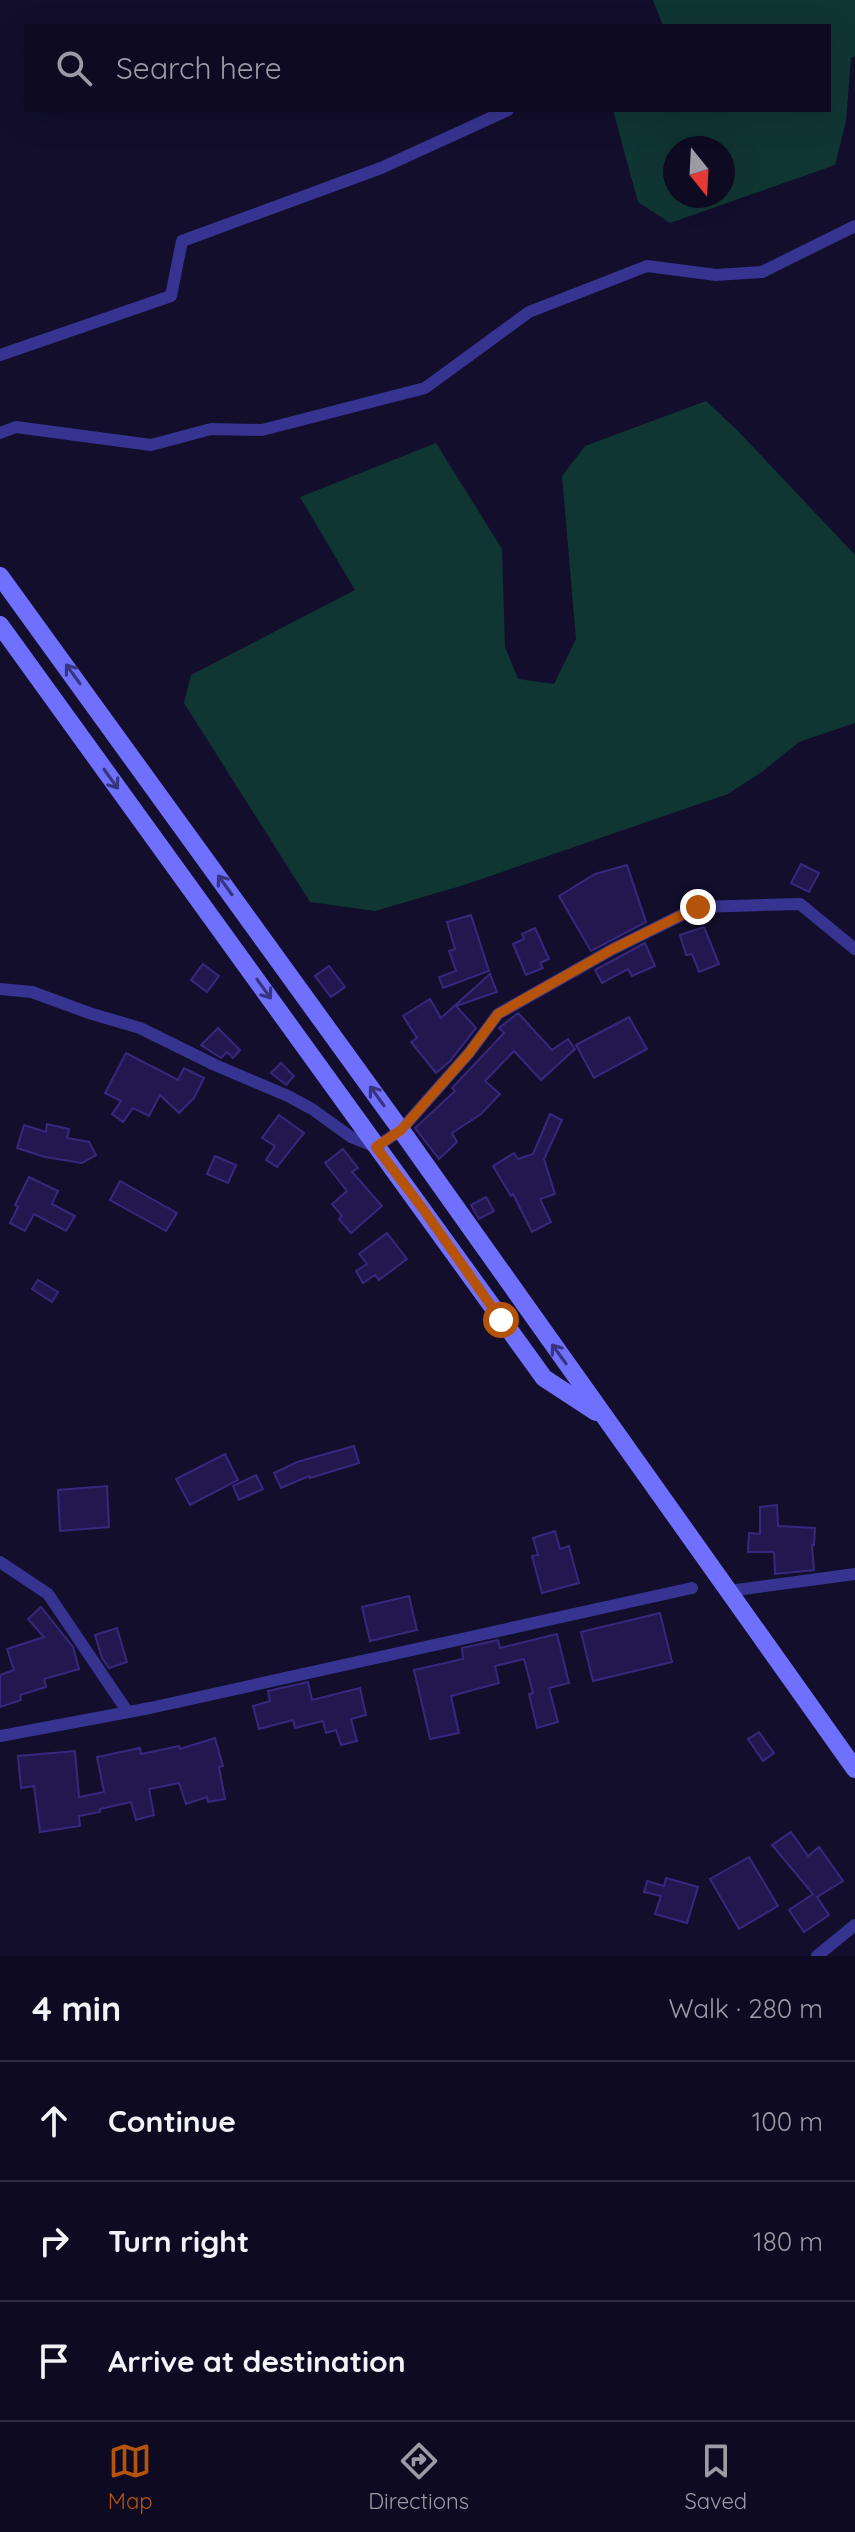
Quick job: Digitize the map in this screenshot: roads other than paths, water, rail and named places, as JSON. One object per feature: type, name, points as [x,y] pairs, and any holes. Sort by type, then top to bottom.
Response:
[{"type":"main road","points":[[0,576],[401,1130],[855,1769]]},
{"type":"main road","points":[[0,625],[544,1378],[605,1418]]},
{"type":"street","points":[[0,355],[171,296],[182,241],[381,168],[504,112]]},
{"type":"street","points":[[0,433],[16,427],[151,445],[211,429],[262,430],[425,388],[529,312],[647,266],[716,275],[762,272],[855,226]]},
{"type":"street","points":[[0,989],[32,992],[140,1028],[288,1096],[351,1137],[376,1147],[401,1130],[469,1053],[498,1014],[613,949],[698,907],[800,904],[855,949]]},
{"type":"street","points":[[0,1562],[48,1594],[127,1711]]},
{"type":"street","points":[[729,1591],[855,1574]]},
{"type":"street","points":[[0,1736],[150,1708],[692,1588]]},
{"type":"street","points":[[817,1956],[855,1925]]}]
